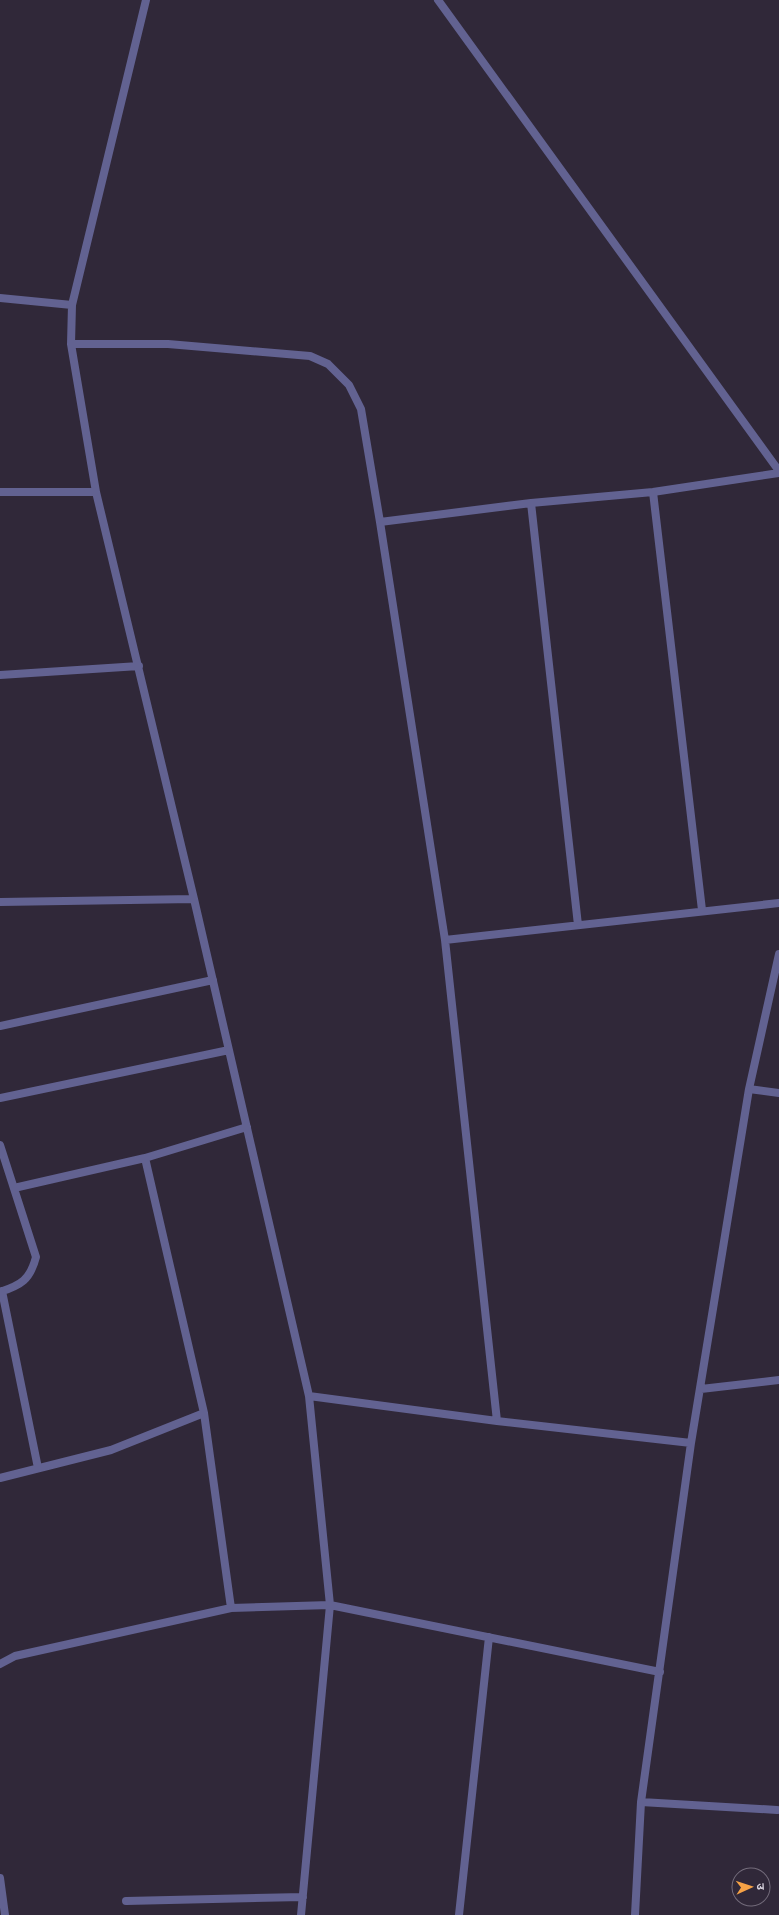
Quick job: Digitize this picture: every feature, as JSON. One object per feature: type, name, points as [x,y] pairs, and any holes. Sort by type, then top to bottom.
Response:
[{"type":"street","points":[[146,0],[72,305],[71,344],[96,492],[230,1050],[309,1396],[330,1605],[301,1915]]},
{"type":"street","points":[[380,522],[531,503],[653,492],[779,472],[438,0]]},
{"type":"street","points":[[0,298],[72,305]]},
{"type":"street","points":[[71,344],[168,344],[310,356],[328,364],[349,385],[361,409],[445,940],[497,1421]]},
{"type":"street","points":[[0,492],[96,492]]},
{"type":"street","points":[[653,492],[702,910]]},
{"type":"street","points":[[531,503],[578,925]]},
{"type":"street","points":[[0,675],[139,666]]},
{"type":"street","points":[[0,902],[194,899]]},
{"type":"street","points":[[445,940],[779,902]]},
{"type":"street","points":[[635,1915],[641,1802],[691,1443],[749,1089],[779,954]]},
{"type":"street","points":[[0,1026],[213,980]]},
{"type":"street","points":[[0,1098],[230,1050]]},
{"type":"street","points":[[749,1089],[779,1093]]},
{"type":"street","points":[[14,1188],[145,1158],[247,1127]]},
{"type":"street","points":[[0,1145],[36,1257],[33,1270],[21,1284],[1,1292],[38,1468]]},
{"type":"street","points":[[145,1158],[204,1413],[231,1608]]},
{"type":"street","points":[[701,1389],[779,1380]]},
{"type":"street","points":[[309,1396],[497,1421],[691,1443]]},
{"type":"street","points":[[0,1478],[110,1450],[204,1413]]},
{"type":"street","points":[[0,1664],[15,1656],[231,1608],[330,1605],[660,1672]]},
{"type":"street","points":[[459,1915],[489,1637]]},
{"type":"street","points":[[641,1802],[777,1810]]},
{"type":"street","points":[[0,1878],[5,1915]]},
{"type":"street","points":[[126,1901],[303,1897]]}]
